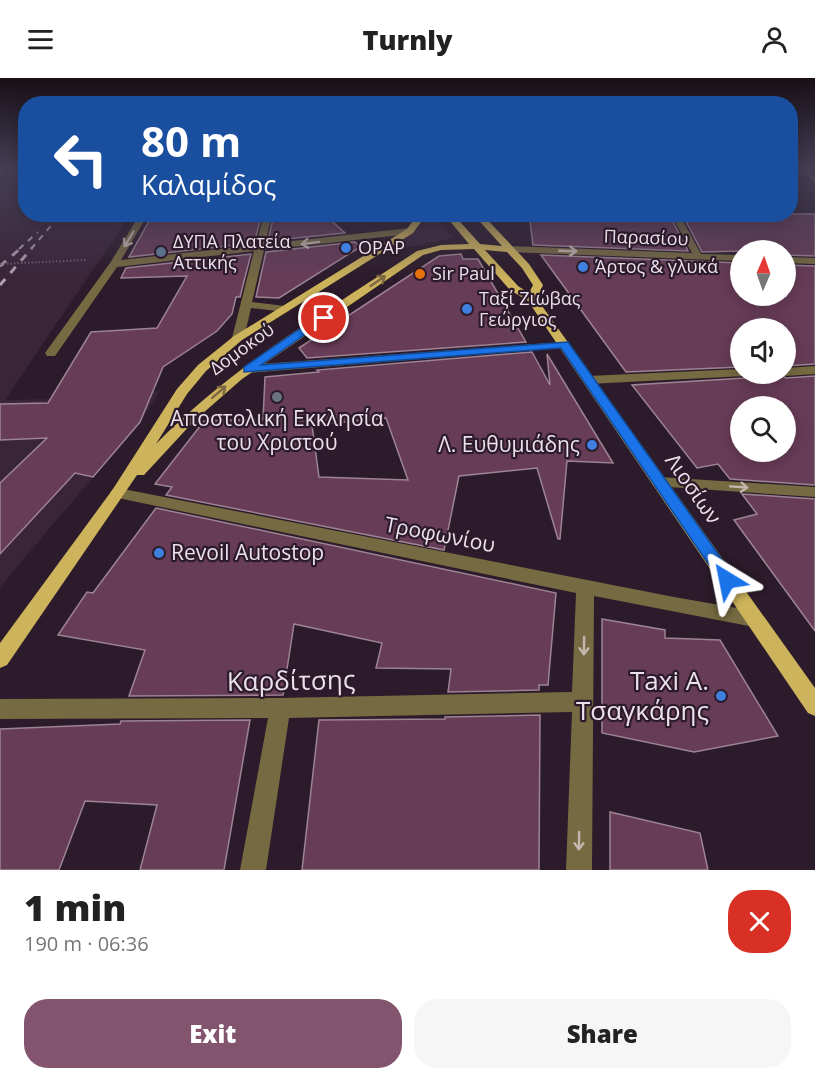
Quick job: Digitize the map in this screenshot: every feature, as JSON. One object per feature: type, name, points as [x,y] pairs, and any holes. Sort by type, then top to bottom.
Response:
[{"type":"main road","name":"Δομοκού","points":[[0,660],[118,493],[182,392],[202,368],[238,338],[410,231],[416,222]]},
{"type":"main road","name":"Λιοσίων","points":[[455,222],[514,288],[532,299],[815,706]]},
{"type":"main road","points":[[484,222],[526,266],[538,285],[532,299]]},
{"type":"main road","name":"Δομοκού","points":[[118,493],[189,418],[248,369],[420,253],[439,247],[478,247]]},
{"type":"main road","name":"Παρασίου","points":[[478,247],[509,249]]},
{"type":"street","points":[[51,353],[114,264],[139,222]]},
{"type":"street","points":[[238,338],[265,222]]},
{"type":"street","points":[[679,222],[698,256]]},
{"type":"street","points":[[114,264],[410,231]]},
{"type":"street","name":"Παρασίου","points":[[509,249],[730,257]]},
{"type":"street","points":[[796,260],[815,261]]},
{"type":"street","points":[[246,304],[285,309]]},
{"type":"street","points":[[248,369],[564,345]]},
{"type":"street","points":[[796,371],[815,370]]},
{"type":"street","points":[[588,380],[730,374]]},
{"type":"street","points":[[659,482],[815,492]]},
{"type":"street","name":"Τροφωνίου","points":[[118,493],[754,619]]},
{"type":"street","points":[[579,870],[585,587]]},
{"type":"street","name":"Καρδίτσης","points":[[0,710],[280,708],[583,702]]},
{"type":"street","points":[[253,870],[280,708]]},
{"type":"path","points":[[0,264],[86,261]]},
{"type":"shaded area","points":[[0,206],[18,206],[18,222],[125,222],[5,400],[108,398],[119,391],[160,391],[140,422],[0,587]]},
{"type":"shaded area","points":[[425,222],[440,222],[453,238],[409,247],[394,245],[416,231]]},
{"type":"building","points":[[798,214],[815,214],[815,256],[796,255],[796,240],[730,240],[730,251],[702,252],[686,222],[798,222]]},
{"type":"building","points":[[149,222],[260,222],[254,243],[129,257]]},
{"type":"building","points":[[272,222],[333,222],[345,233],[268,241]]},
{"type":"building","points":[[530,222],[673,222],[688,251],[533,245]]},
{"type":"building","points":[[355,242],[360,247],[279,298],[256,297],[266,252]]},
{"type":"building","points":[[251,254],[240,297],[236,297],[232,314],[217,331],[163,367],[140,422],[93,477],[75,473],[0,554],[0,483],[47,438],[0,440],[0,404],[48,403],[91,332],[157,328],[187,276],[121,278],[126,268]]},
{"type":"building","points":[[461,254],[463,259],[478,259],[526,342],[307,358],[299,348],[439,256]]},
{"type":"building","points":[[541,255],[730,263],[730,306],[796,306],[796,265],[815,266],[815,364],[796,365],[796,318],[730,318],[730,367],[626,372]]},
{"type":"building","points":[[532,352],[550,385],[547,354],[613,463],[567,461],[560,539],[558,539],[537,468],[459,476],[444,550],[166,495],[172,487],[155,484],[204,421],[263,419],[265,377],[319,372],[317,370]],"holes":[[[386,418],[408,480],[319,477],[312,425]]]},
{"type":"building","points":[[815,376],[815,485],[730,479],[718,464],[697,468],[632,385],[730,379],[730,384],[796,384],[796,377]]},
{"type":"building","points":[[742,494],[815,499],[815,631],[734,520],[757,514]]},
{"type":"building","points":[[156,508],[556,593],[548,685],[539,685],[539,690],[448,692],[451,669],[376,668],[382,643],[294,624],[283,695],[129,696],[145,650],[58,635],[87,592],[93,593]]},
{"type":"building","points":[[602,619],[665,630],[665,638],[720,640],[778,736],[694,752],[602,733]]},
{"type":"building","points":[[540,715],[539,870],[302,870],[319,720],[445,719],[445,717]]},
{"type":"building","points":[[250,720],[224,870],[140,870],[157,805],[85,801],[59,870],[0,870],[0,729],[120,724],[121,721]]},
{"type":"building","points":[[610,812],[700,833],[708,870],[610,870]]},
{"type":"railway","points":[[31,249],[54,222]]},
{"type":"railway","points":[[19,249],[38,232]]},
{"type":"railway","points":[[0,266],[21,248]]},
{"type":"railway","points":[[0,285],[32,248]]},
{"type":"place","name":"OPAP","points":[[346,248]]},
{"type":"place","name":"ΔΥΠΑ Πλατεία Αττικής","points":[[161,252]]},
{"type":"place","name":"Άρτος & γλυκά","points":[[583,267]]},
{"type":"place","name":"Sir Paul","points":[[420,274]]},
{"type":"place","name":"Ταξί Ζιώβας Γεώργιος","points":[[467,309]]},
{"type":"place","name":"Αποστολική Εκκλησία του Χριστού","points":[[277,397]]},
{"type":"place","name":"Λ. Ευθυμιάδης","points":[[592,445]]},
{"type":"place","name":"Revoil Autostop","points":[[159,553]]},
{"type":"place","name":"Taxi Α. Τσαγκάρης","points":[[721,696]]},
{"type":"route","points":[[324,318],[248,369],[564,345],[727,580]]}]
